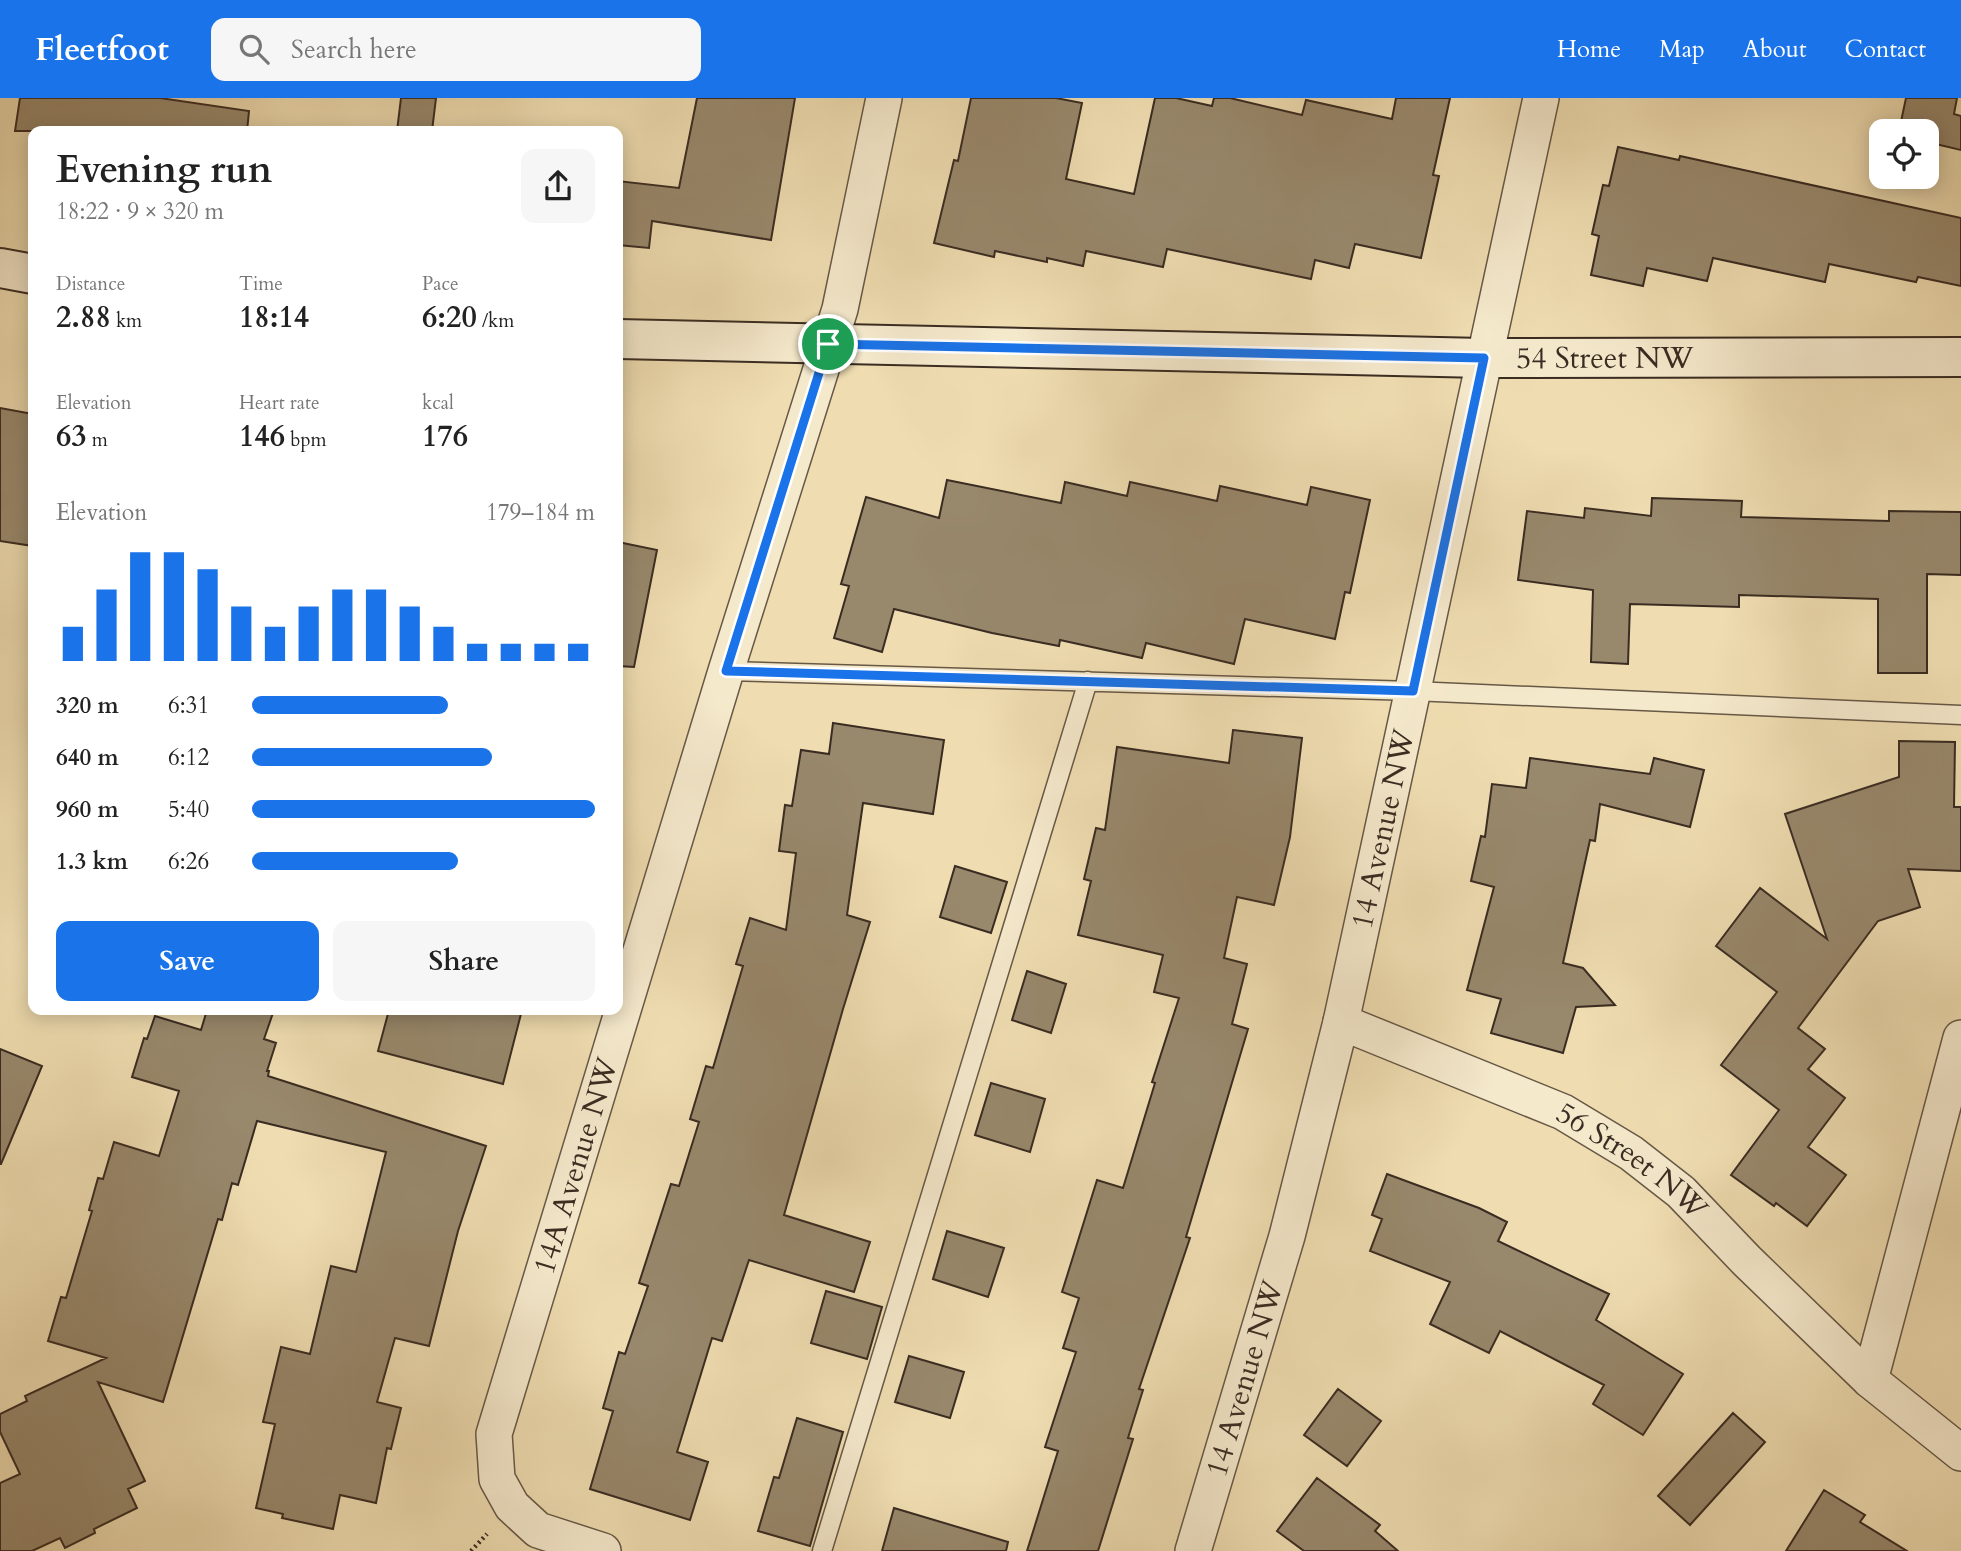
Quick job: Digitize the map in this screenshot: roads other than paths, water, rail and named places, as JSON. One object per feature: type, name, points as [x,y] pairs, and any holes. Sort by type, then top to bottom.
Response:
[{"type":"street","name":"14A Avenue NW","points":[[623,1010],[840,309],[884,98]]},
{"type":"street","name":"14 Avenue NW","points":[[1193,1551],[1287,1236],[1340,1023],[1541,98]]},
{"type":"street","points":[[0,268],[28,273]]},
{"type":"street","name":"54 Street NW","points":[[623,339],[1484,358],[1961,357]]},
{"type":"street","name":"14A Avenue NW","points":[[603,1551],[538,1530],[512,1506],[497,1479],[494,1434],[621,1015]]},
{"type":"street","name":"56 Street NW","points":[[1340,1023],[1563,1112],[1631,1153],[1681,1192],[1747,1261],[1870,1380],[1961,1452]]},
{"type":"street","points":[[1870,1380],[1961,1038]]},
{"type":"lane","points":[[726,671],[1413,691],[1961,715]]},
{"type":"lane","points":[[822,1551],[1088,681]]}]
